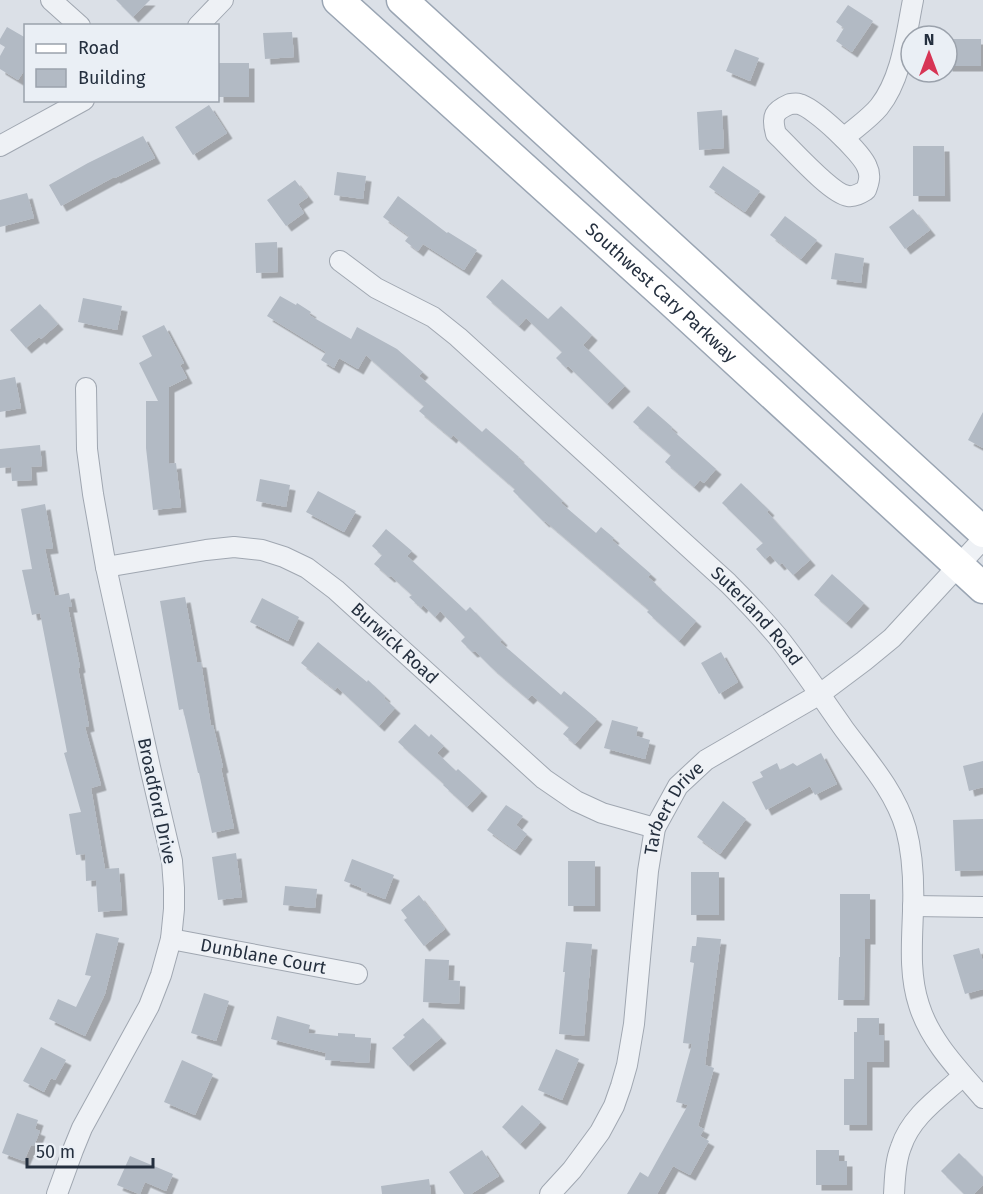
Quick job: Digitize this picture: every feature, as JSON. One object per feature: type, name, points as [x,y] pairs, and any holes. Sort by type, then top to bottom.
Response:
[{"type":"main road","name":"Southwest Cary Parkway","points":[[338,0],[671,301],[983,588]]},
{"type":"main road","points":[[402,0],[983,532]]},
{"type":"street","points":[[51,0],[78,24]]},
{"type":"street","points":[[200,24],[223,0]]},
{"type":"street","points":[[844,138],[878,109],[891,86],[904,47],[913,0]]},
{"type":"street","points":[[0,146],[80,102]]},
{"type":"street","points":[[790,104],[800,104],[811,110],[844,138],[859,154],[867,167],[870,179],[866,190],[850,197],[841,194],[828,184],[776,134],[774,116],[778,109],[790,104]]},
{"type":"street","name":"Suterland Road","points":[[340,261],[376,288],[433,317],[458,337],[728,583],[777,636],[811,680],[882,780],[901,815],[911,857],[914,906],[912,958],[919,1007],[931,1034],[983,1098]]},
{"type":"street","name":"Broadford Drive","points":[[57,1194],[82,1128],[149,1006],[161,975],[171,939],[174,888],[172,861],[106,567],[93,495],[87,449],[86,388]]},
{"type":"street","name":"Tarbert Drive","points":[[550,1194],[572,1170],[600,1132],[614,1107],[627,1065],[634,1024],[648,871],[655,828],[678,786],[706,760],[839,681],[892,638],[983,539]]},
{"type":"street","name":"Burwick Road","points":[[106,567],[206,549],[234,547],[262,550],[284,556],[307,568],[336,590],[544,779],[576,801],[602,813],[655,828]]},
{"type":"street","points":[[914,906],[983,907]]},
{"type":"street","name":"Dunblane Court","points":[[171,939],[357,974]]},
{"type":"street","points":[[894,1194],[897,1160],[901,1146],[914,1123],[922,1112],[963,1076]]},
{"type":"building","points":[[116,0],[150,0],[133,17]]},
{"type":"building","points":[[848,5],[873,21],[852,52],[836,41],[844,28],[836,22]]},
{"type":"building","points":[[7,27],[24,37],[24,71],[18,80],[0,69],[0,56],[5,47],[0,44],[0,39]]},
{"type":"building","points":[[292,32],[294,57],[265,59],[263,33]]},
{"type":"building","points":[[959,39],[981,39],[981,66],[959,66]]},
{"type":"building","points":[[735,49],[759,58],[750,81],[726,71]]},
{"type":"building","points":[[219,63],[249,63],[249,97],[219,97]]},
{"type":"building","points":[[209,105],[227,133],[193,155],[175,127]]},
{"type":"building","points":[[722,110],[724,148],[699,150],[697,112]]},
{"type":"building","points":[[143,136],[155,158],[61,206],[49,185]]},
{"type":"building","points":[[913,146],[944,146],[945,196],[913,196]]},
{"type":"building","points":[[723,166],[760,191],[745,212],[709,187]]},
{"type":"building","points":[[337,172],[366,176],[363,199],[334,195]]},
{"type":"building","points":[[295,180],[308,197],[298,204],[304,213],[286,226],[267,200]]},
{"type":"building","points":[[27,193],[34,218],[0,227],[0,200]]},
{"type":"building","points":[[398,196],[447,233],[477,250],[464,270],[423,244],[418,251],[405,241],[409,236],[383,217]]},
{"type":"building","points":[[913,209],[930,230],[905,249],[889,227]]},
{"type":"building","points":[[785,216],[817,240],[801,259],[770,235]]},
{"type":"building","points":[[277,242],[278,272],[256,273],[255,243]]},
{"type":"building","points":[[835,253],[864,258],[861,283],[831,279]]},
{"type":"building","points":[[502,279],[548,319],[561,306],[592,335],[583,345],[625,386],[607,404],[568,366],[566,368],[556,358],[562,352],[526,318],[519,326],[486,297]]},
{"type":"building","points":[[280,296],[296,305],[297,303],[311,312],[309,315],[351,339],[357,327],[397,349],[423,372],[419,376],[482,432],[486,428],[519,457],[563,501],[561,503],[596,533],[601,527],[614,538],[612,540],[651,574],[648,577],[696,621],[679,641],[647,612],[649,610],[544,522],[513,491],[515,489],[453,435],[451,438],[419,411],[424,406],[366,355],[358,369],[339,358],[334,368],[321,360],[326,352],[267,316]]},
{"type":"building","points":[[83,298],[122,306],[117,330],[78,322]]},
{"type":"building","points":[[40,304],[58,324],[26,348],[10,330]]},
{"type":"building","points":[[164,325],[184,363],[180,365],[187,378],[169,387],[169,464],[176,463],[181,507],[153,510],[146,448],[146,401],[158,401],[139,363],[152,356],[142,336]]},
{"type":"building","points":[[15,377],[21,408],[0,412],[0,380]]},
{"type":"building","points":[[648,406],[716,469],[704,483],[700,480],[694,487],[665,462],[671,455],[633,422]]},
{"type":"building","points":[[983,412],[983,448],[968,440]]},
{"type":"building","points":[[40,445],[42,466],[31,467],[32,480],[12,481],[11,467],[0,468],[0,449]]},
{"type":"building","points":[[260,479],[290,485],[286,507],[256,501]]},
{"type":"building","points":[[741,483],[769,510],[767,512],[810,560],[793,575],[782,563],[779,565],[770,555],[765,559],[756,549],[763,543],[722,503]]},
{"type":"building","points":[[318,491],[356,511],[344,532],[306,512]]},
{"type":"building","points":[[45,504],[53,548],[45,549],[55,596],[69,593],[72,607],[68,607],[89,726],[85,727],[101,785],[91,788],[105,869],[119,868],[122,910],[98,912],[96,880],[86,881],[85,854],[76,855],[69,814],[81,812],[64,753],[67,752],[40,613],[32,615],[22,570],[32,569],[21,509]]},
{"type":"building","points":[[386,529],[412,551],[407,556],[466,611],[470,607],[502,640],[500,642],[561,695],[564,691],[597,719],[575,744],[563,734],[569,727],[532,695],[528,699],[475,651],[472,652],[461,641],[465,637],[440,611],[435,617],[423,605],[421,608],[409,597],[412,595],[374,564],[382,555],[372,546]]},
{"type":"building","points":[[832,574],[864,603],[846,623],[814,595]]},
{"type":"building","points":[[185,597],[197,662],[201,662],[211,726],[213,725],[223,767],[221,768],[234,828],[212,833],[183,709],[179,710],[160,601]]},
{"type":"building","points":[[262,598],[299,617],[288,641],[250,622]]},
{"type":"building","points":[[318,642],[367,682],[368,680],[395,708],[379,726],[337,687],[335,690],[301,663]]},
{"type":"building","points":[[721,652],[738,682],[719,694],[701,663]]},
{"type":"building","points":[[612,720],[638,727],[636,736],[650,740],[645,759],[604,748]]},
{"type":"building","points":[[415,724],[429,737],[431,734],[444,746],[437,753],[482,791],[467,807],[398,742]]},
{"type":"building","points":[[821,753],[837,784],[815,795],[810,786],[766,810],[752,782],[763,777],[760,772],[777,763],[780,770],[793,763],[797,766]]},
{"type":"building","points":[[983,761],[983,787],[969,791],[963,766]]},
{"type":"building","points":[[723,801],[746,819],[720,854],[697,837]]},
{"type":"building","points":[[506,805],[523,816],[516,825],[527,834],[515,850],[487,830]]},
{"type":"building","points":[[983,819],[983,870],[955,871],[953,820]]},
{"type":"building","points":[[236,853],[242,897],[218,900],[212,857]]},
{"type":"building","points":[[352,859],[394,875],[385,899],[344,881]]},
{"type":"building","points":[[568,861],[595,861],[595,906],[568,906]]},
{"type":"building","points":[[691,872],[719,872],[719,915],[691,915]]},
{"type":"building","points":[[285,886],[317,889],[315,908],[283,905]]},
{"type":"building","points":[[840,894],[870,894],[870,939],[865,939],[864,1000],[838,1000]]},
{"type":"building","points":[[419,895],[445,929],[424,946],[404,920],[407,918],[401,910]]},
{"type":"building","points":[[96,933],[119,938],[105,994],[85,1036],[49,1019],[58,999],[76,1007],[91,976],[85,975]]},
{"type":"building","points":[[697,937],[721,939],[705,1065],[714,1068],[698,1126],[704,1129],[700,1136],[709,1141],[690,1175],[673,1166],[657,1194],[627,1194],[640,1172],[648,1177],[688,1105],[676,1102],[692,1044],[683,1043],[694,963],[690,962],[692,946],[696,946]]},
{"type":"building","points":[[566,942],[592,944],[584,1036],[559,1034]]},
{"type":"building","points":[[979,948],[983,962],[983,989],[965,994],[953,955]]},
{"type":"building","points":[[425,959],[449,960],[448,980],[460,981],[459,1004],[423,1002]]},
{"type":"building","points":[[204,993],[229,1001],[216,1041],[191,1033]]},
{"type":"building","points":[[277,1016],[310,1025],[308,1033],[338,1036],[338,1033],[355,1034],[355,1037],[371,1038],[369,1063],[325,1060],[326,1053],[271,1039]]},
{"type":"building","points":[[423,1018],[441,1038],[408,1066],[392,1048]]},
{"type":"building","points":[[857,1018],[879,1018],[879,1035],[884,1035],[884,1062],[867,1062],[867,1125],[844,1125],[844,1079],[854,1079],[854,1032],[857,1032]]},
{"type":"building","points":[[41,1047],[66,1060],[55,1080],[51,1078],[44,1092],[23,1081]]},
{"type":"building","points":[[556,1049],[579,1059],[562,1100],[538,1090]]},
{"type":"building","points":[[182,1060],[213,1074],[195,1115],[164,1102]]},
{"type":"building","points":[[522,1105],[541,1122],[520,1144],[502,1127]]},
{"type":"building","points":[[17,1113],[38,1120],[35,1129],[40,1131],[24,1161],[2,1153]]},
{"type":"building","points":[[482,1150],[499,1176],[471,1194],[464,1194],[449,1172]]},
{"type":"building","points":[[816,1150],[839,1150],[839,1161],[847,1161],[847,1185],[816,1185]]},
{"type":"building","points":[[959,1153],[983,1177],[983,1185],[974,1194],[964,1194],[941,1171]]},
{"type":"building","points":[[130,1156],[173,1174],[166,1191],[145,1182],[140,1194],[117,1185]]},
{"type":"building","points":[[429,1179],[431,1194],[382,1194],[381,1186]]}]
